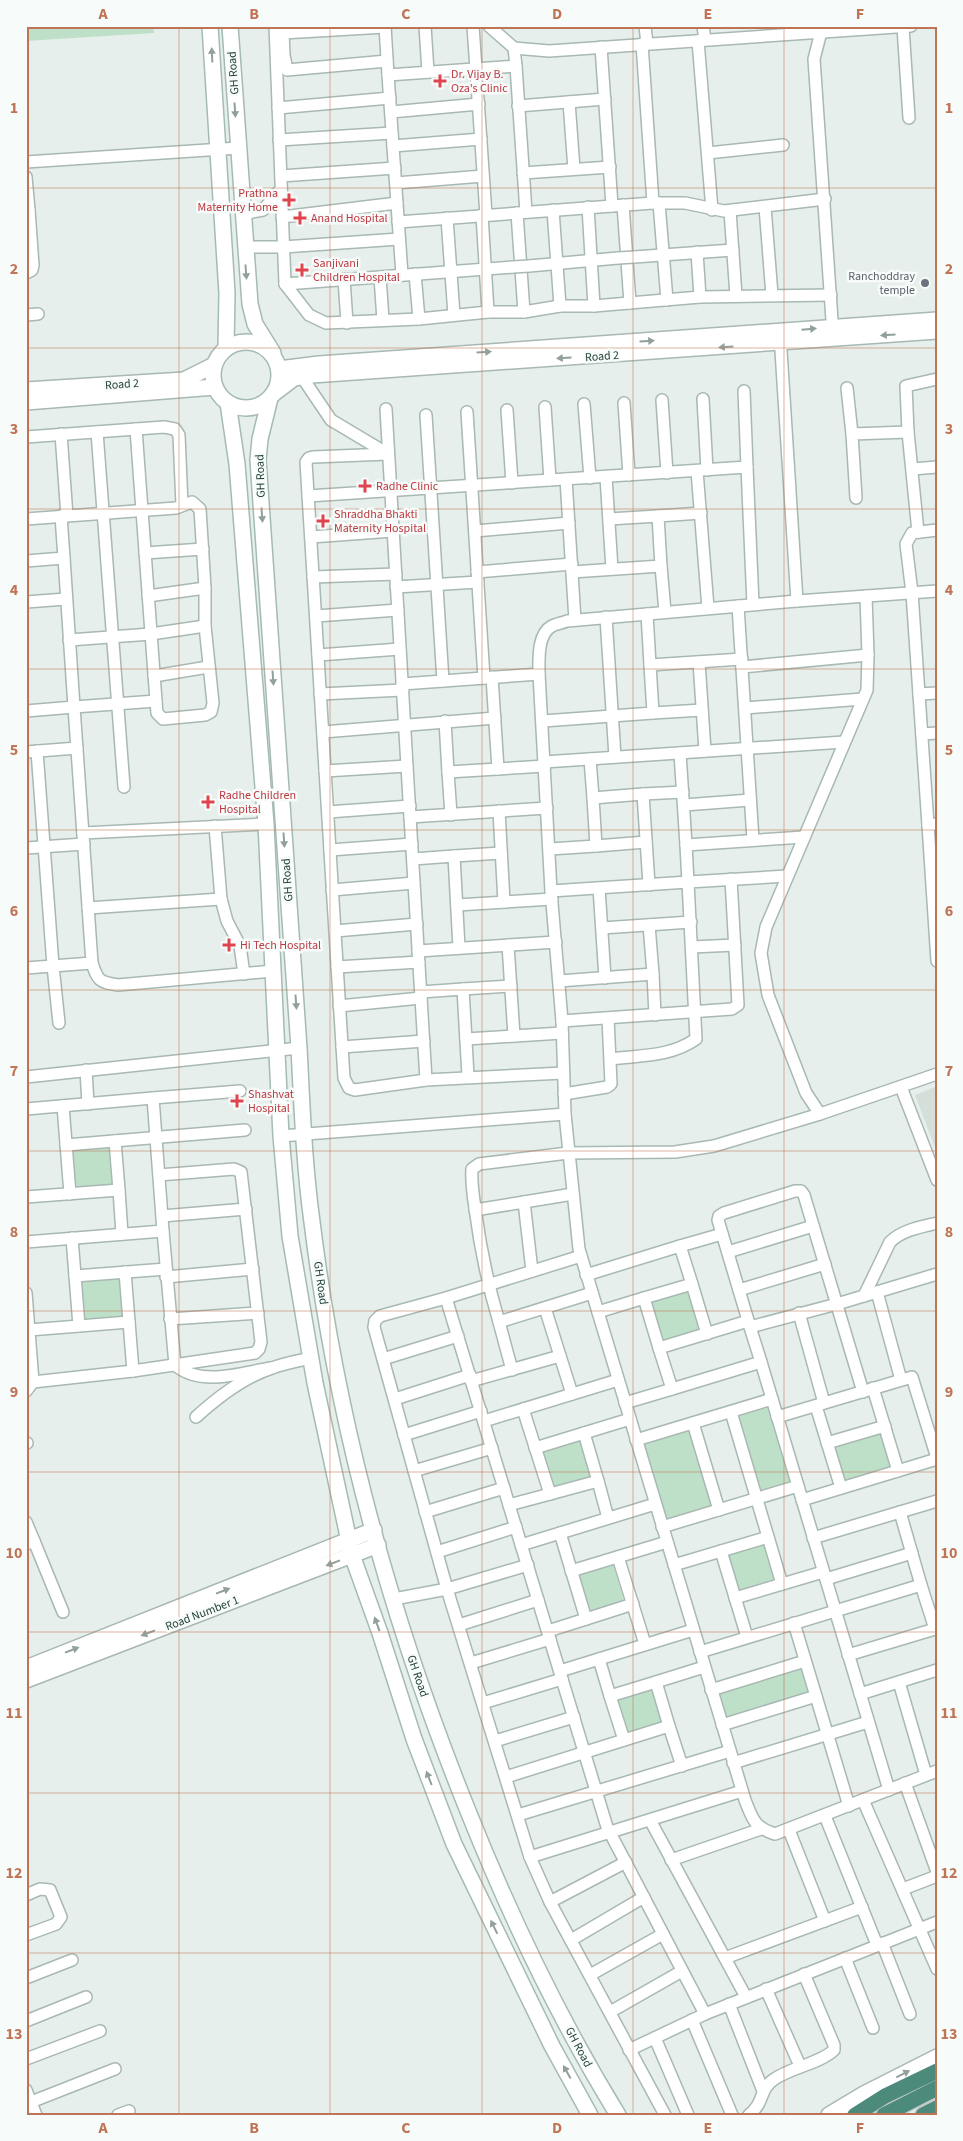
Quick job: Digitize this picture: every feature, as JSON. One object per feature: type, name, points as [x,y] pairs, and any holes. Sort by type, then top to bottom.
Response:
[{"type":"highway","points":[[855,2115],[885,2096],[937,2071]]},
{"type":"highway","points":[[884,2115],[937,2088]]},
{"type":"highway","points":[[923,2115],[937,2108]]},
{"type":"main road","name":"GH Road","points":[[210,26],[227,293],[226,348]]},
{"type":"main road","name":"GH Road","points":[[230,26],[242,214],[250,304],[254,324],[273,353]]},
{"type":"main road","name":"Road 2","points":[[272,396],[294,378],[302,376],[780,338],[937,320]]},
{"type":"main road","name":"Road 2","points":[[833,333],[937,332]]},
{"type":"main road","name":"Road 2","points":[[279,369],[329,363],[780,338]]},
{"type":"main road","points":[[245,342],[255,343],[273,353],[279,369],[277,387],[272,396],[261,405],[239,408],[228,403],[220,396],[215,386],[214,366],[226,348],[245,342]]},
{"type":"main road","name":"Road 2","points":[[26,390],[184,380],[214,366]]},
{"type":"main road","name":"Road 2","points":[[26,402],[215,386]]},
{"type":"main road","name":"GH Road","points":[[272,396],[260,439],[258,460],[299,1048],[303,1134],[312,1222],[328,1330],[353,1450],[378,1545],[397,1615],[438,1737],[492,1869],[541,1976],[593,2074],[618,2115]]},
{"type":"main road","name":"GH Road","points":[[228,403],[237,464],[266,824],[281,1136],[290,1236],[311,1358],[350,1548],[414,1739],[454,1844],[552,2046],[590,2115]]},
{"type":"main road","name":"Road Number 1","points":[[26,1680],[350,1548],[374,1530]]},
{"type":"main road","name":"Road Number 1","points":[[26,1668],[350,1548],[378,1545]]},
{"type":"main road","points":[[829,2115],[864,2094],[937,2057]]},
{"type":"street","points":[[275,26],[285,284],[309,315],[326,323],[347,323],[419,319],[488,312],[524,312],[560,306],[594,306],[700,297],[831,295]]},
{"type":"street","points":[[387,61],[287,70],[283,33],[385,26],[402,275]]},
{"type":"street","points":[[425,26],[428,72]]},
{"type":"street","points":[[473,26],[484,176],[488,312]]},
{"type":"street","points":[[489,26],[514,48],[549,51],[702,41],[822,30],[911,26]]},
{"type":"street","points":[[645,26],[656,203],[663,254],[666,300]]},
{"type":"street","points":[[704,26],[702,41],[712,210]]},
{"type":"street","points":[[903,27],[910,118]]},
{"type":"street","points":[[822,30],[814,59],[833,333]]},
{"type":"street","points":[[601,47],[610,166],[618,205],[630,303]]},
{"type":"street","points":[[514,48],[523,173],[524,312]]},
{"type":"street","points":[[388,76],[516,66]]},
{"type":"street","points":[[278,108],[390,98]]},
{"type":"street","points":[[518,106],[605,100]]},
{"type":"street","points":[[569,102],[574,169]]},
{"type":"street","points":[[391,112],[478,104]]},
{"type":"street","points":[[280,140],[392,133]]},
{"type":"street","points":[[393,146],[481,139]]},
{"type":"street","points":[[708,153],[783,145]]},
{"type":"street","points":[[26,162],[238,148]]},
{"type":"street","points":[[523,173],[610,166]]},
{"type":"street","points":[[281,176],[395,168]]},
{"type":"street","points":[[396,183],[484,176]]},
{"type":"street","points":[[26,177],[27,210],[33,265],[32,270],[26,273]]},
{"type":"street","points":[[242,214],[262,210],[281,189]]},
{"type":"street","points":[[398,222],[656,203],[685,203],[712,210],[730,211],[825,199]]},
{"type":"street","points":[[282,217],[397,203]]},
{"type":"street","points":[[588,207],[594,306]]},
{"type":"street","points":[[765,207],[772,295]]},
{"type":"street","points":[[553,210],[560,306]]},
{"type":"street","points":[[730,211],[736,296]]},
{"type":"street","points":[[447,218],[454,315]]},
{"type":"street","points":[[245,248],[400,238]]},
{"type":"street","points":[[285,284],[557,265],[663,254],[733,250]]},
{"type":"street","points":[[698,252],[700,297]]},
{"type":"street","points":[[415,274],[419,319]]},
{"type":"street","points":[[380,276],[383,320]]},
{"type":"street","points":[[344,279],[347,323]]},
{"type":"street","points":[[780,338],[797,600]]},
{"type":"street","points":[[302,376],[331,420],[388,454]]},
{"type":"street","points":[[918,532],[908,432],[906,386],[937,379]]},
{"type":"street","points":[[847,388],[856,498]]},
{"type":"street","points":[[744,391],[753,604]]},
{"type":"street","points":[[703,399],[701,513],[708,608]]},
{"type":"street","points":[[662,400],[667,473]]},
{"type":"street","points":[[624,403],[629,475]]},
{"type":"street","points":[[584,404],[590,478]]},
{"type":"street","points":[[545,408],[550,480]]},
{"type":"street","points":[[386,409],[426,1080]]},
{"type":"street","points":[[506,410],[512,483]]},
{"type":"street","points":[[467,412],[478,577],[488,678],[495,718],[498,769]]},
{"type":"street","points":[[426,414],[443,681]]},
{"type":"street","points":[[26,437],[164,427],[175,429],[178,434],[182,505]]},
{"type":"street","points":[[26,511],[26,519],[142,510],[176,508],[192,502],[200,508],[205,588],[204,626],[213,703],[211,712],[205,715],[163,719],[157,713],[148,596],[142,510],[136,429]]},
{"type":"street","points":[[97,432],[124,787]]},
{"type":"street","points":[[852,434],[908,432]]},
{"type":"street","points":[[61,434],[66,599],[92,963],[96,977],[102,982],[118,985],[273,971]]},
{"type":"street","points":[[388,454],[308,458],[306,462],[344,1078],[349,1088],[355,1090],[468,1076],[563,1073]]},
{"type":"street","points":[[912,469],[937,467]]},
{"type":"street","points":[[308,496],[747,468]]},
{"type":"street","points":[[606,477],[612,569]]},
{"type":"street","points":[[566,480],[575,620]]},
{"type":"street","points":[[609,519],[701,513]]},
{"type":"street","points":[[658,516],[665,612]]},
{"type":"street","points":[[475,531],[569,522]]},
{"type":"street","points":[[937,530],[912,533],[906,544],[912,593],[922,734],[932,824],[937,961]]},
{"type":"street","points":[[311,537],[393,531]]},
{"type":"street","points":[[145,553],[203,549]]},
{"type":"street","points":[[26,561],[64,558]]},
{"type":"street","points":[[396,587],[437,585],[478,577],[572,568],[612,569],[661,566]]},
{"type":"street","points":[[313,577],[396,574]]},
{"type":"street","points":[[148,596],[205,588]]},
{"type":"street","points":[[899,1682],[932,1773],[789,1830],[775,1834],[761,1829],[754,1822],[742,1791],[581,1256],[565,1114],[562,1021],[552,895],[539,654],[544,634],[550,627],[575,620],[797,600],[937,591]]},
{"type":"street","points":[[820,1114],[806,1093],[768,996],[761,953],[766,927],[867,690],[866,596]]},
{"type":"street","points":[[26,602],[66,599]]},
{"type":"street","points":[[738,606],[753,840]]},
{"type":"street","points":[[316,616],[398,610]]},
{"type":"street","points":[[647,614],[653,713]]},
{"type":"street","points":[[606,617],[615,757]]},
{"type":"street","points":[[69,640],[151,634],[204,626]]},
{"type":"street","points":[[318,656],[400,649]]},
{"type":"street","points":[[650,665],[699,662],[742,663],[868,655]]},
{"type":"street","points":[[699,662],[705,751]]},
{"type":"street","points":[[154,676],[208,667]]},
{"type":"street","points":[[320,694],[402,687],[443,681],[539,674]]},
{"type":"street","points":[[919,694],[937,692]]},
{"type":"street","points":[[745,708],[863,699]]},
{"type":"street","points":[[26,711],[156,701]]},
{"type":"street","points":[[543,721],[702,710]]},
{"type":"street","points":[[323,732],[495,718]]},
{"type":"street","points":[[445,722],[451,815]]},
{"type":"street","points":[[922,734],[937,733]]},
{"type":"street","points":[[448,772],[615,757],[844,742]]},
{"type":"street","points":[[59,1023],[44,846],[32,751],[77,748]]},
{"type":"street","points":[[611,1058],[661,1054],[682,1049],[696,1039],[691,922],[680,753]]},
{"type":"street","points":[[590,759],[596,846]]},
{"type":"street","points":[[325,771],[407,766]]},
{"type":"street","points":[[593,798],[683,792]]},
{"type":"street","points":[[643,794],[649,885]]},
{"type":"street","points":[[684,805],[750,800]]},
{"type":"street","points":[[328,812],[410,812],[451,815],[547,808]]},
{"type":"street","points":[[499,812],[504,902]]},
{"type":"street","points":[[26,848],[83,839],[215,826],[266,824]]},
{"type":"street","points":[[215,826],[221,899],[227,921],[240,946],[244,974]]},
{"type":"street","points":[[686,844],[804,837]]},
{"type":"street","points":[[550,849],[646,842]]},
{"type":"street","points":[[330,850],[412,844]]},
{"type":"street","points":[[413,859],[501,853]]},
{"type":"street","points":[[454,856],[459,948]]},
{"type":"street","points":[[457,905],[504,902],[599,888],[787,876]]},
{"type":"street","points":[[562,1021],[732,1010],[738,1005],[730,879]]},
{"type":"street","points":[[332,890],[414,883]]},
{"type":"street","points":[[599,888],[605,978]]},
{"type":"street","points":[[88,908],[221,899]]},
{"type":"street","points":[[602,928],[691,922]]},
{"type":"street","points":[[335,931],[417,924]]},
{"type":"street","points":[[649,924],[655,1015]]},
{"type":"street","points":[[337,967],[419,956],[459,948],[556,942]]},
{"type":"street","points":[[508,945],[514,1036]]},
{"type":"street","points":[[692,947],[735,945]]},
{"type":"street","points":[[26,968],[92,963]]},
{"type":"street","points":[[559,980],[652,974]]},
{"type":"street","points":[[339,1006],[462,989],[511,986]]},
{"type":"street","points":[[462,989],[468,1076]]},
{"type":"street","points":[[564,1094],[607,1087],[611,1084],[608,1018]]},
{"type":"street","points":[[466,1039],[562,1033]]},
{"type":"street","points":[[342,1047],[424,1041]]},
{"type":"street","points":[[26,1077],[299,1048]]},
{"type":"street","points":[[86,1070],[88,1104]]},
{"type":"street","points":[[512,1370],[488,1285],[475,1210],[471,1178],[472,1169],[479,1164],[568,1153],[674,1152],[714,1146],[820,1114],[937,1074]]},
{"type":"street","points":[[901,1087],[936,1177]]},
{"type":"street","points":[[26,1109],[240,1091]]},
{"type":"street","points":[[153,1098],[175,1365],[185,1373],[204,1377],[228,1376],[311,1358]]},
{"type":"street","points":[[63,1106],[70,1194]]},
{"type":"street","points":[[281,1136],[565,1114]]},
{"type":"street","points":[[66,1145],[245,1130]]},
{"type":"street","points":[[115,1141],[122,1234]]},
{"type":"street","points":[[26,1293],[30,1387],[255,1353],[259,1349],[261,1342],[243,1178],[239,1170],[158,1175]]},
{"type":"street","points":[[26,1197],[119,1190]]},
{"type":"street","points":[[889,1790],[722,1234],[718,1220],[719,1216],[795,1191],[801,1192],[804,1195],[837,1304],[868,1390],[885,1426],[898,1471]]},
{"type":"street","points":[[475,1210],[573,1194]]},
{"type":"street","points":[[524,1202],[532,1271]]},
{"type":"street","points":[[162,1216],[246,1209]]},
{"type":"street","points":[[864,1296],[894,1237],[937,1223]]},
{"type":"street","points":[[728,1252],[813,1226]]},
{"type":"street","points":[[26,1242],[163,1231]]},
{"type":"street","points":[[586,1275],[722,1234]]},
{"type":"street","points":[[72,1238],[79,1326]]},
{"type":"street","points":[[680,1246],[707,1334]]},
{"type":"street","points":[[581,1256],[446,1298],[380,1316],[375,1321],[374,1327],[447,1589],[484,1703],[530,1857],[550,1902],[665,2115]]},
{"type":"street","points":[[739,1290],[825,1264]]},
{"type":"street","points":[[75,1276],[125,1272],[166,1273],[253,1269]]},
{"type":"street","points":[[125,1272],[132,1371]]},
{"type":"street","points":[[660,1348],[707,1334],[837,1304],[937,1274]]},
{"type":"street","points":[[598,1312],[692,1284]]},
{"type":"street","points":[[877,1292],[901,1380]]},
{"type":"street","points":[[499,1322],[592,1293]]},
{"type":"street","points":[[446,1298],[610,1832],[704,2014]]},
{"type":"street","points":[[644,1298],[672,1389]]},
{"type":"street","points":[[545,1308],[572,1394]]},
{"type":"street","points":[[170,1319],[258,1313]]},
{"type":"street","points":[[799,1313],[828,1443],[841,1488]]},
{"type":"street","points":[[29,1330],[129,1322]]},
{"type":"street","points":[[383,1359],[458,1336]]},
{"type":"street","points":[[395,1399],[560,1356]]},
{"type":"street","points":[[625,1403],[761,1362]]},
{"type":"street","points":[[196,1417],[215,1400],[234,1387],[271,1368]]},
{"type":"street","points":[[777,1418],[912,1376],[937,1459],[802,1500]]},
{"type":"street","points":[[404,1435],[482,1416],[523,1409],[618,1380]]},
{"type":"street","points":[[636,1440],[772,1399]]},
{"type":"street","points":[[523,1409],[550,1494]]},
{"type":"street","points":[[731,1412],[782,1584]]},
{"type":"street","points":[[535,1448],[630,1419]]},
{"type":"street","points":[[693,1423],[719,1510]]},
{"type":"street","points":[[828,1443],[885,1426]]},
{"type":"street","points":[[584,1433],[608,1518]]},
{"type":"street","points":[[414,1471],[492,1448]]},
{"type":"street","points":[[509,1505],[598,1481]]},
{"type":"street","points":[[662,1527],[798,1486]]},
{"type":"street","points":[[425,1512],[504,1488]]},
{"type":"street","points":[[813,1538],[936,1503]]},
{"type":"street","points":[[521,1545],[655,1504]]},
{"type":"street","points":[[848,1655],[936,1629],[900,1512]]},
{"type":"street","points":[[26,1522],[30,1542],[63,1612]]},
{"type":"street","points":[[437,1552],[516,1527]]},
{"type":"street","points":[[560,1533],[586,1619]]},
{"type":"street","points":[[674,1565],[768,1537]]},
{"type":"street","points":[[571,1571],[667,1542]]},
{"type":"street","points":[[721,1551],[747,1637]]},
{"type":"street","points":[[735,1598],[782,1584],[912,1553]]},
{"type":"street","points":[[618,1557],[645,1644]]},
{"type":"street","points":[[394,1599],[447,1589],[528,1565]]},
{"type":"street","points":[[700,1652],[921,1585]]},
{"type":"street","points":[[459,1625],[538,1600]]},
{"type":"street","points":[[471,1663],[549,1635],[586,1619],[633,1604]]},
{"type":"street","points":[[794,1623],[849,1806]]},
{"type":"street","points":[[484,1703],[599,1659],[693,1630]]},
{"type":"street","points":[[599,1659],[624,1740]]},
{"type":"street","points":[[711,1690],[805,1661]]},
{"type":"street","points":[[610,1696],[704,1667]]},
{"type":"street","points":[[860,1694],[937,1670]]},
{"type":"street","points":[[656,1682],[682,1766]]},
{"type":"street","points":[[722,1724],[816,1696]]},
{"type":"street","points":[[495,1741],[574,1717]]},
{"type":"street","points":[[518,1815],[682,1766],[732,1757],[868,1722]]},
{"type":"street","points":[[506,1777],[669,1726]]},
{"type":"street","points":[[905,1783],[937,1872]]},
{"type":"street","points":[[530,1857],[742,1791]]},
{"type":"street","points":[[863,1800],[937,1969]]},
{"type":"street","points":[[825,1816],[862,1907],[910,2014]]},
{"type":"street","points":[[650,1820],[746,1997]]},
{"type":"street","points":[[672,1860],[761,1829]]},
{"type":"street","points":[[789,1830],[825,1921]]},
{"type":"street","points":[[550,1902],[626,1862]]},
{"type":"street","points":[[903,1889],[937,1876]]},
{"type":"street","points":[[26,1895],[40,1889],[50,1890],[61,1917],[56,1924],[26,1935]]},
{"type":"street","points":[[571,1940],[644,1898]]},
{"type":"street","points":[[726,1958],[862,1907]]},
{"type":"street","points":[[629,2050],[704,2014],[937,1922]]},
{"type":"street","points":[[590,1975],[663,1934]]},
{"type":"street","points":[[845,1958],[872,2028]]},
{"type":"street","points":[[26,1978],[72,1960]]},
{"type":"street","points":[[610,2012],[682,1971]]},
{"type":"street","points":[[749,2115],[758,2108],[767,2084],[800,2066],[829,2054],[835,2048],[804,1974]]},
{"type":"street","points":[[766,1989],[800,2066]]},
{"type":"street","points":[[26,2021],[86,1997]]},
{"type":"street","points":[[729,2004],[764,2090]]},
{"type":"street","points":[[692,2020],[732,2115]]},
{"type":"street","points":[[26,2060],[100,2031]]},
{"type":"street","points":[[655,2038],[688,2115]]},
{"type":"street","points":[[29,2103],[115,2069]]},
{"type":"street","points":[[26,2090],[29,2103],[36,2115]]},
{"type":"shaded area","points":[[937,1086],[937,1153],[915,1095]]},
{"type":"green space","points":[[26,26],[153,26],[154,33],[26,41]]},
{"type":"green space","points":[[111,1146],[114,1185],[76,1188],[72,1149]]},
{"type":"green space","points":[[120,1277],[124,1316],[85,1320],[82,1281]]},
{"type":"green space","points":[[690,1290],[702,1331],[662,1342],[650,1302]]},
{"type":"green space","points":[[770,1406],[791,1484],[759,1493],[737,1415]]},
{"type":"green space","points":[[692,1430],[714,1507],[666,1520],[644,1443]]},
{"type":"green space","points":[[882,1432],[893,1469],[845,1483],[834,1446]]},
{"type":"green space","points":[[580,1441],[591,1478],[553,1489],[542,1452]]},
{"type":"green space","points":[[765,1544],[776,1581],[738,1592],[727,1555]]},
{"type":"green space","points":[[613,1564],[624,1601],[587,1612],[576,1575]]},
{"type":"green space","points":[[802,1666],[811,1694],[727,1720],[718,1692]]},
{"type":"green space","points":[[653,1687],[664,1725],[626,1735],[616,1698]]},
{"type":"place","name":"Dr. Vijay B. Oza's Clinic","points":[[440,81]]},
{"type":"place","name":"Prathna Maternity Home","points":[[289,200]]},
{"type":"place","name":"Anand Hospital","points":[[300,218]]},
{"type":"place","name":"Sanjivani Children Hospital","points":[[302,270]]},
{"type":"place","name":"Ranchoddray temple","points":[[925,283]]},
{"type":"place","name":"Radhe Clinic","points":[[365,486]]},
{"type":"place","name":"Shraddha Bhakti Maternity Hospital","points":[[323,521]]},
{"type":"place","name":"Radhe Children Hospital","points":[[208,802]]},
{"type":"place","name":"Hi Tech Hospital","points":[[229,945]]},
{"type":"place","name":"Shashvat Hospital","points":[[237,1101]]}]
